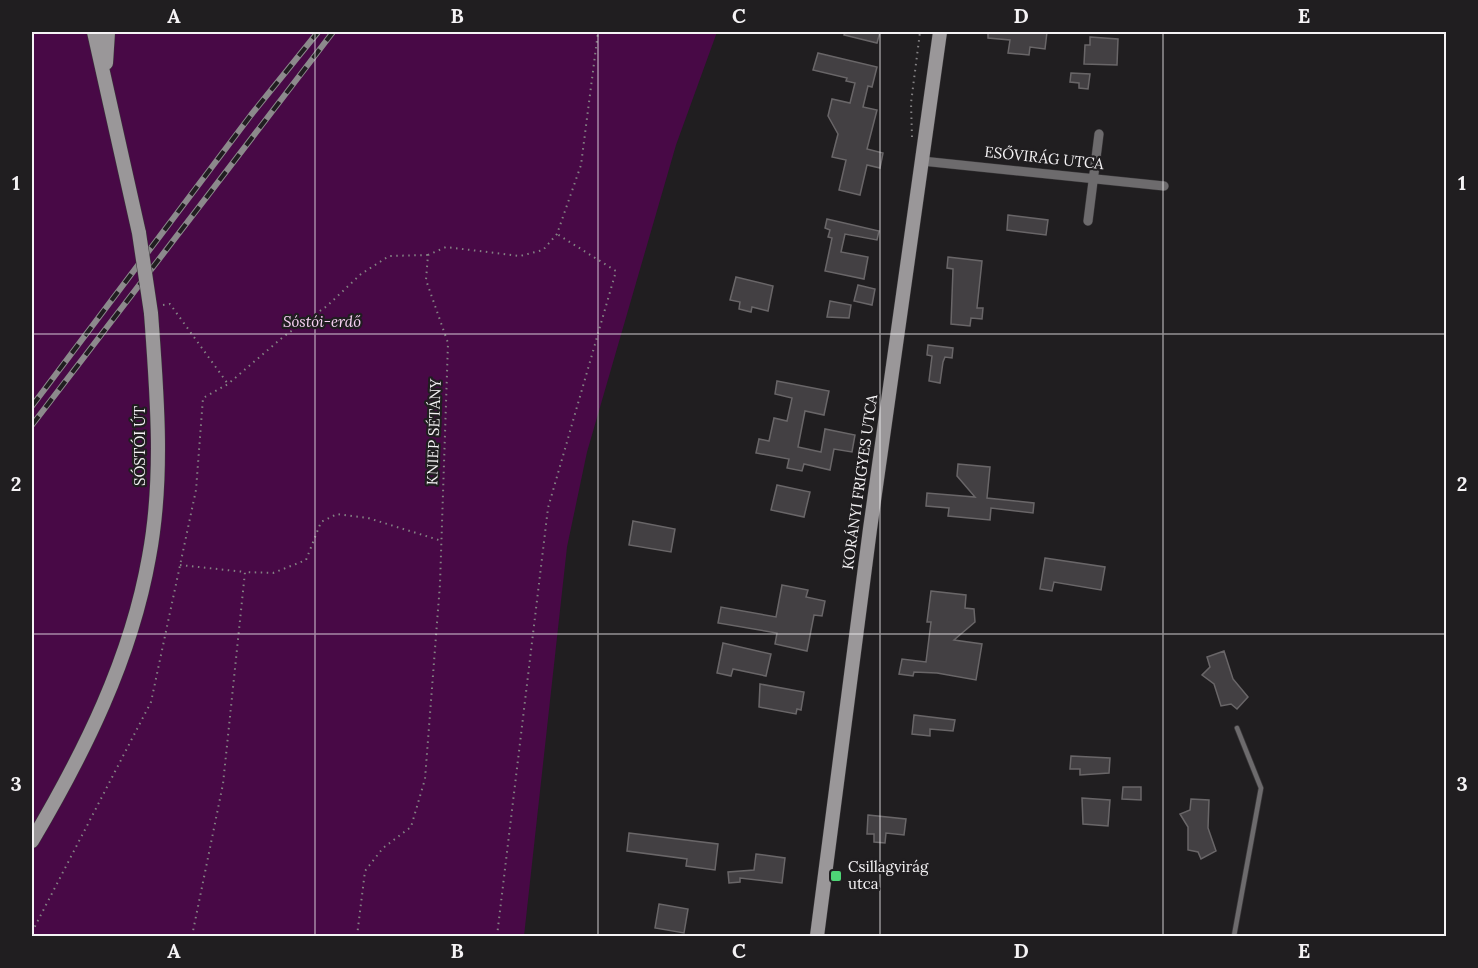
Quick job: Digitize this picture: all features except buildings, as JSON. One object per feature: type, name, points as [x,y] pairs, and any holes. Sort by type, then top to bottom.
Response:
[{"type":"street","name":"SÓSTÓI ÚT","points":[[32,841],[65,784],[109,692],[142,594],[155,510],[158,457],[151,313],[139,233],[94,32]]},
{"type":"street","points":[[105,74],[108,32]]},
{"type":"street","name":"KORÁNYI FRIGYES UTCA","points":[[817,936],[940,32]]},
{"type":"street","points":[[1088,221],[1099,134]]},
{"type":"street","name":"ESŐVIRÁG UTCA","points":[[922,161],[1164,186]]},
{"type":"lane","points":[[1234,936],[1262,788],[1237,728]]},
{"type":"path","points":[[32,932],[151,702],[196,489],[203,398],[228,384],[283,337],[327,306],[361,274],[389,256],[428,255],[446,247],[520,256],[543,250],[557,234],[581,165],[598,32]]},
{"type":"path","points":[[497,936],[548,508],[616,271],[557,234]]},
{"type":"path","name":"KNIEP SÉTÁNY","points":[[357,936],[365,871],[383,848],[411,827],[424,779],[442,541],[447,343],[426,280],[428,255]]},
{"type":"path","points":[[170,304],[228,384]]},
{"type":"path","points":[[180,566],[273,573],[306,560],[321,522],[337,514],[368,518],[442,541]]},
{"type":"path","points":[[192,936],[223,784],[245,572]]},
{"type":"green space","name":"Sóstói-erdő","points":[[32,32],[717,32],[676,145],[587,452],[567,547],[524,936],[32,936]]},
{"type":"railway","points":[[32,406],[251,115],[318,32]]},
{"type":"railway","points":[[32,425],[333,32]]},
{"type":"place","name":"Csillagvirág utca","points":[[836,876]]}]
